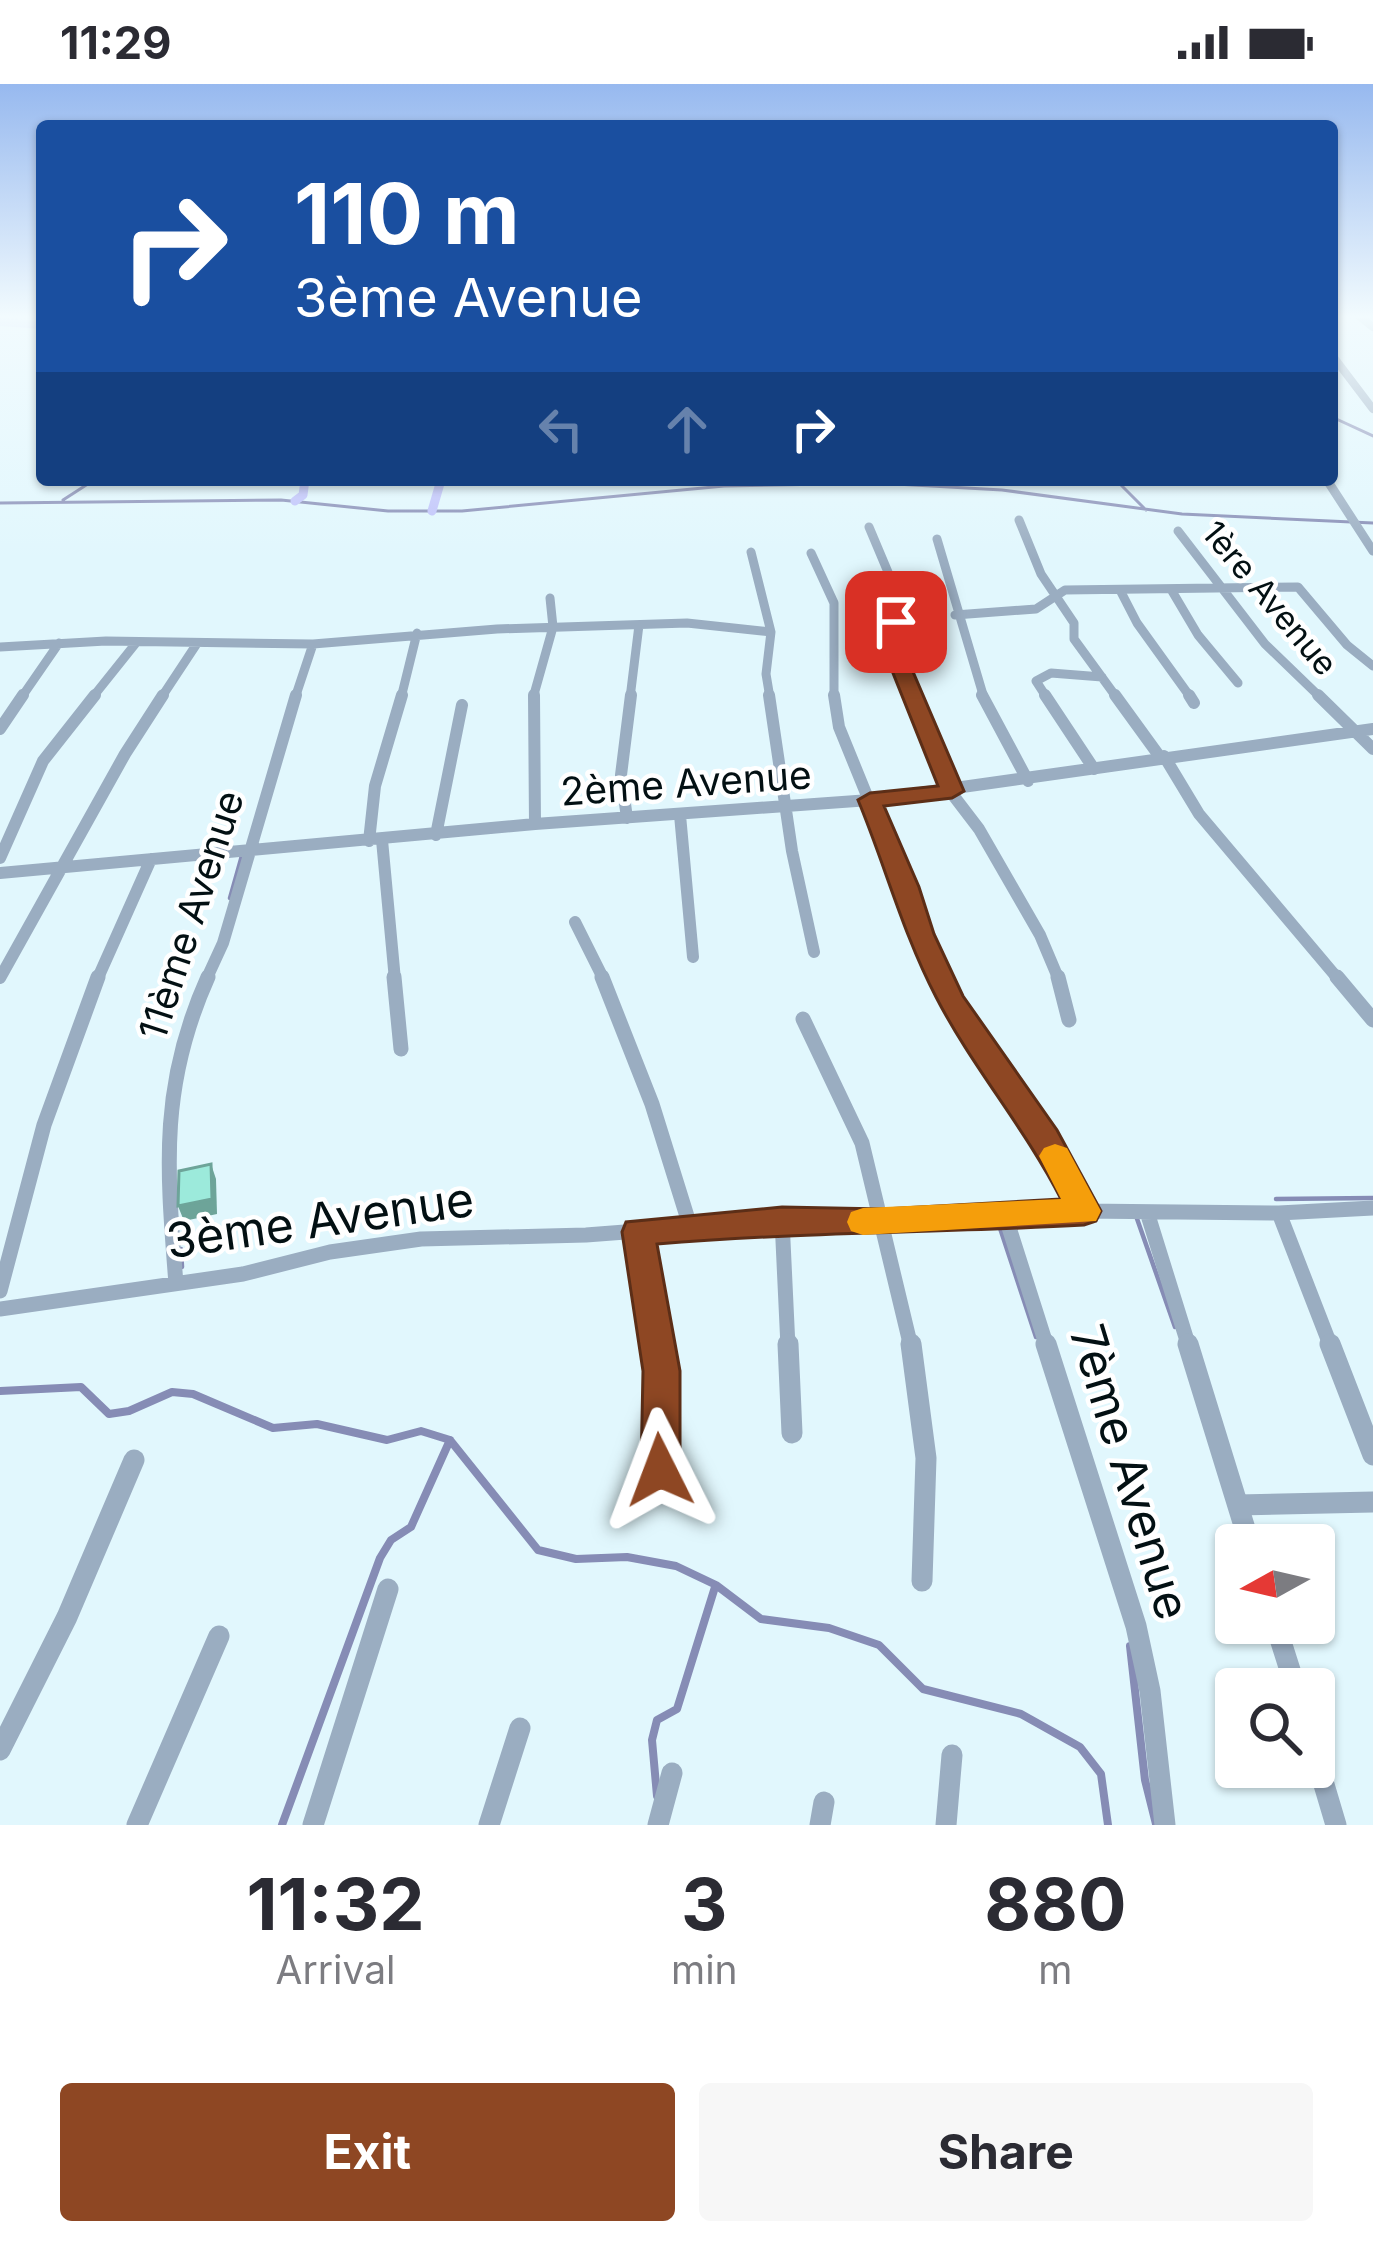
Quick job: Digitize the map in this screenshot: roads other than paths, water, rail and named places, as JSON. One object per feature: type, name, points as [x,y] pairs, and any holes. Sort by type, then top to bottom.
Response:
[{"type":"street","points":[[1331,486],[1373,550]]},
{"type":"street","points":[[1018,520],[1054,594],[1074,623],[1074,639],[1198,814],[1373,1020]]},
{"type":"street","points":[[868,526],[893,584],[895,653],[952,791],[985,838],[1040,935],[1062,987],[1069,1020]]},
{"type":"street","name":"1ère Avenue","points":[[1178,530],[1282,662],[1366,730],[1373,748]]},
{"type":"street","points":[[937,539],[981,694],[1028,781]]},
{"type":"street","points":[[751,552],[771,632],[766,674],[814,952]]},
{"type":"street","points":[[812,553],[834,603],[838,727],[907,887],[920,934],[951,998],[1046,1138],[1084,1211]]},
{"type":"street","points":[[955,615],[1036,609],[1054,594],[1302,589],[1347,645],[1373,666]]},
{"type":"street","points":[[1172,590],[1198,635],[1238,683]]},
{"type":"street","points":[[1121,592],[1137,623],[1194,703]]},
{"type":"street","points":[[535,824],[532,700],[553,628],[550,598]]},
{"type":"street","points":[[0,647],[314,644],[417,633],[687,623],[771,632]]},
{"type":"street","points":[[627,818],[622,756],[639,625]]},
{"type":"street","points":[[401,1049],[376,840],[377,761],[396,716],[417,633]]},
{"type":"street","points":[[0,729],[59,643]]},
{"type":"street","points":[[0,858],[43,760],[136,643]]},
{"type":"street","name":"11ème Avenue","points":[[176,1284],[166,1150],[178,1065],[188,1021],[223,943],[314,644]]},
{"type":"street","points":[[0,977],[125,754],[196,645]]},
{"type":"street","points":[[1094,769],[1036,681],[1037,676],[1051,673],[1102,677]]},
{"type":"street","points":[[436,835],[437,803],[462,705]]},
{"type":"street","name":"2ème Avenue","points":[[0,873],[535,824],[870,800],[1366,730]]},
{"type":"street","points":[[680,815],[693,957]]},
{"type":"street","points":[[0,1292],[25,1187],[65,1063],[106,954],[151,859]]},
{"type":"street","points":[[575,922],[590,945],[652,1104],[690,1226]]},
{"type":"street","points":[[803,1019],[815,1053],[849,1106],[884,1222],[926,1413],[931,1516],[922,1580]]},
{"type":"street","name":"3ème Avenue","points":[[0,1310],[422,1239],[638,1232],[782,1220],[884,1222],[1084,1211],[1280,1213],[1373,1208]]},
{"type":"street","points":[[1147,1212],[1244,1524]]},
{"type":"street","points":[[1280,1213],[1373,1455]]},
{"type":"street","name":"7ème Avenue","points":[[1006,1218],[1136,1626],[1150,1691],[1166,1825]]},
{"type":"street","points":[[782,1220],[792,1433]]},
{"type":"street","points":[[638,1232],[661,1371],[660,1470]]},
{"type":"street","points":[[0,1750],[67,1618],[134,1460]]},
{"type":"street","points":[[1238,1505],[1373,1502]]},
{"type":"street","points":[[313,1825],[388,1589]]},
{"type":"street","points":[[137,1825],[219,1636]]},
{"type":"street","points":[[489,1825],[520,1728]]},
{"type":"street","points":[[946,1825],[952,1755]]},
{"type":"street","points":[[658,1825],[672,1772]]},
{"type":"street","points":[[1325,1788],[1336,1825]]},
{"type":"waterway","points":[[1338,420],[1373,436]]},
{"type":"waterway","points":[[63,500],[85,486]]},
{"type":"waterway","points":[[295,501],[303,495],[304,486]]},
{"type":"waterway","points":[[432,511],[439,486]]},
{"type":"waterway","points":[[0,503],[281,500],[388,511],[462,511],[724,486]]},
{"type":"waterway","points":[[931,486],[1002,490],[1145,509]]},
{"type":"waterway","points":[[1122,486],[1145,509]]},
{"type":"waterway","points":[[1145,509],[1373,523]]},
{"type":"waterway","points":[[230,898],[243,852]]},
{"type":"waterway","points":[[1276,1199],[1373,1198]]},
{"type":"waterway","points":[[958,1206],[1075,1202]]},
{"type":"waterway","points":[[718,1217],[775,1213]]},
{"type":"waterway","points":[[804,1213],[834,1214]]},
{"type":"waterway","points":[[1135,1213],[1175,1327]]},
{"type":"waterway","points":[[998,1222],[1036,1337]]},
{"type":"waterway","points":[[181,1249],[182,1267]]},
{"type":"waterway","points":[[0,1391],[81,1387],[109,1414],[129,1411],[172,1392],[193,1394],[273,1428],[317,1424],[387,1440],[421,1431],[450,1440]]},
{"type":"waterway","points":[[282,1825],[380,1558],[391,1540],[411,1527],[450,1440]]},
{"type":"waterway","points":[[450,1440],[538,1550],[576,1559],[627,1557],[676,1566],[716,1585],[761,1619],[829,1628],[879,1645],[923,1689],[1021,1714],[1080,1747],[1101,1774],[1108,1825]]},
{"type":"waterway","points":[[657,1796],[652,1740],[657,1720],[677,1709],[715,1587]]},
{"type":"waterway","points":[[1130,1646],[1145,1780],[1156,1824]]}]
